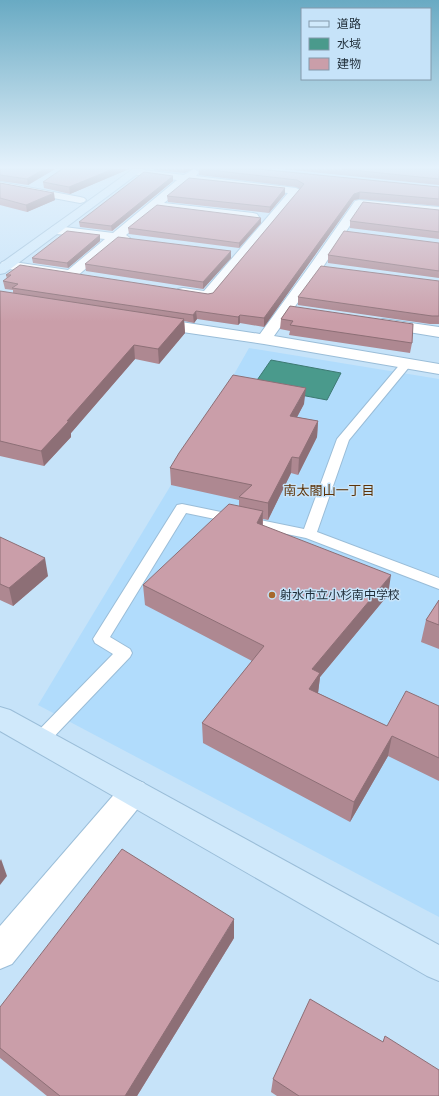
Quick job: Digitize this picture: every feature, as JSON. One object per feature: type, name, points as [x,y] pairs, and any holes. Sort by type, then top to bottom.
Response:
[{"type":"street","points":[[2,264],[55,220]]},
{"type":"street","points":[[2,264],[56,230],[69,220]]},
{"type":"street","points":[[71,274],[136,220]]},
{"type":"street","points":[[170,290],[208,296],[271,220]]},
{"type":"street","points":[[264,339],[316,267],[347,220]]},
{"type":"street","points":[[56,230],[138,240]]},
{"type":"street","points":[[339,232],[355,234]]},
{"type":"street","points":[[229,252],[244,254]]},
{"type":"street","points":[[2,264],[86,276]]},
{"type":"street","points":[[316,267],[332,269]]},
{"type":"street","points":[[285,309],[300,312]]},
{"type":"street","points":[[140,320],[264,339],[439,369]]},
{"type":"street","points":[[370,322],[439,332]]},
{"type":"street","points":[[0,718],[439,964]]},
{"type":"street","points":[[0,952],[134,792]]},
{"type":"lane","points":[[310,534],[343,439],[406,364]]},
{"type":"lane","points":[[40,740],[124,652],[101,639],[182,508],[310,534],[439,584]]},
{"type":"shaded area","name":"射水市立小杉南中学校","points":[[249,348],[439,379],[439,917],[38,705],[171,485]]},
{"type":"water","points":[[271,360],[341,373],[327,400],[253,386]]},
{"type":"building","points":[[81,220],[118,220],[111,226],[79,222]]},
{"type":"building","points":[[138,220],[259,220],[239,243],[128,228]]},
{"type":"building","points":[[274,220],[335,220],[264,318],[240,315],[238,317],[196,311],[193,315],[12,288],[18,284],[3,281],[11,275],[6,275],[20,265],[208,294],[213,293]]},
{"type":"building","points":[[439,220],[439,232],[350,221]]},
{"type":"building","points":[[67,231],[100,235],[67,263],[32,258]]},
{"type":"building","points":[[344,231],[439,243],[439,271],[328,255]]},
{"type":"building","points":[[118,237],[231,251],[203,282],[85,264]]},
{"type":"building","points":[[321,266],[439,281],[439,316],[298,297]]},
{"type":"building","points":[[0,291],[184,319],[158,349],[134,345],[67,421],[69,421],[41,451],[0,441]]},
{"type":"building","points":[[290,306],[413,324],[412,343],[290,325],[293,321],[281,319]]},
{"type":"building","points":[[233,375],[306,388],[290,416],[318,421],[299,458],[292,457],[268,503],[239,497],[252,485],[170,468]]},
{"type":"building","points":[[229,504],[263,511],[257,523],[391,575],[312,669],[320,673],[309,689],[387,726],[406,691],[439,706],[439,758],[392,736],[354,802],[202,723],[264,646],[143,585]]},
{"type":"building","points":[[0,537],[45,558],[9,588],[0,584]]},
{"type":"building","points":[[439,600],[439,625],[426,620]]},
{"type":"building","points":[[122,849],[234,919],[125,1096],[60,1096],[0,1048],[0,1007]]},
{"type":"building","points":[[310,999],[383,1042],[385,1036],[439,1070],[439,1096],[299,1096],[273,1079]]},
{"type":"place","name":"射水市立小杉南中学校","points":[[272,595]]},
{"type":"district","name":"南太閤山一丁目","points":[[329,490]]}]
